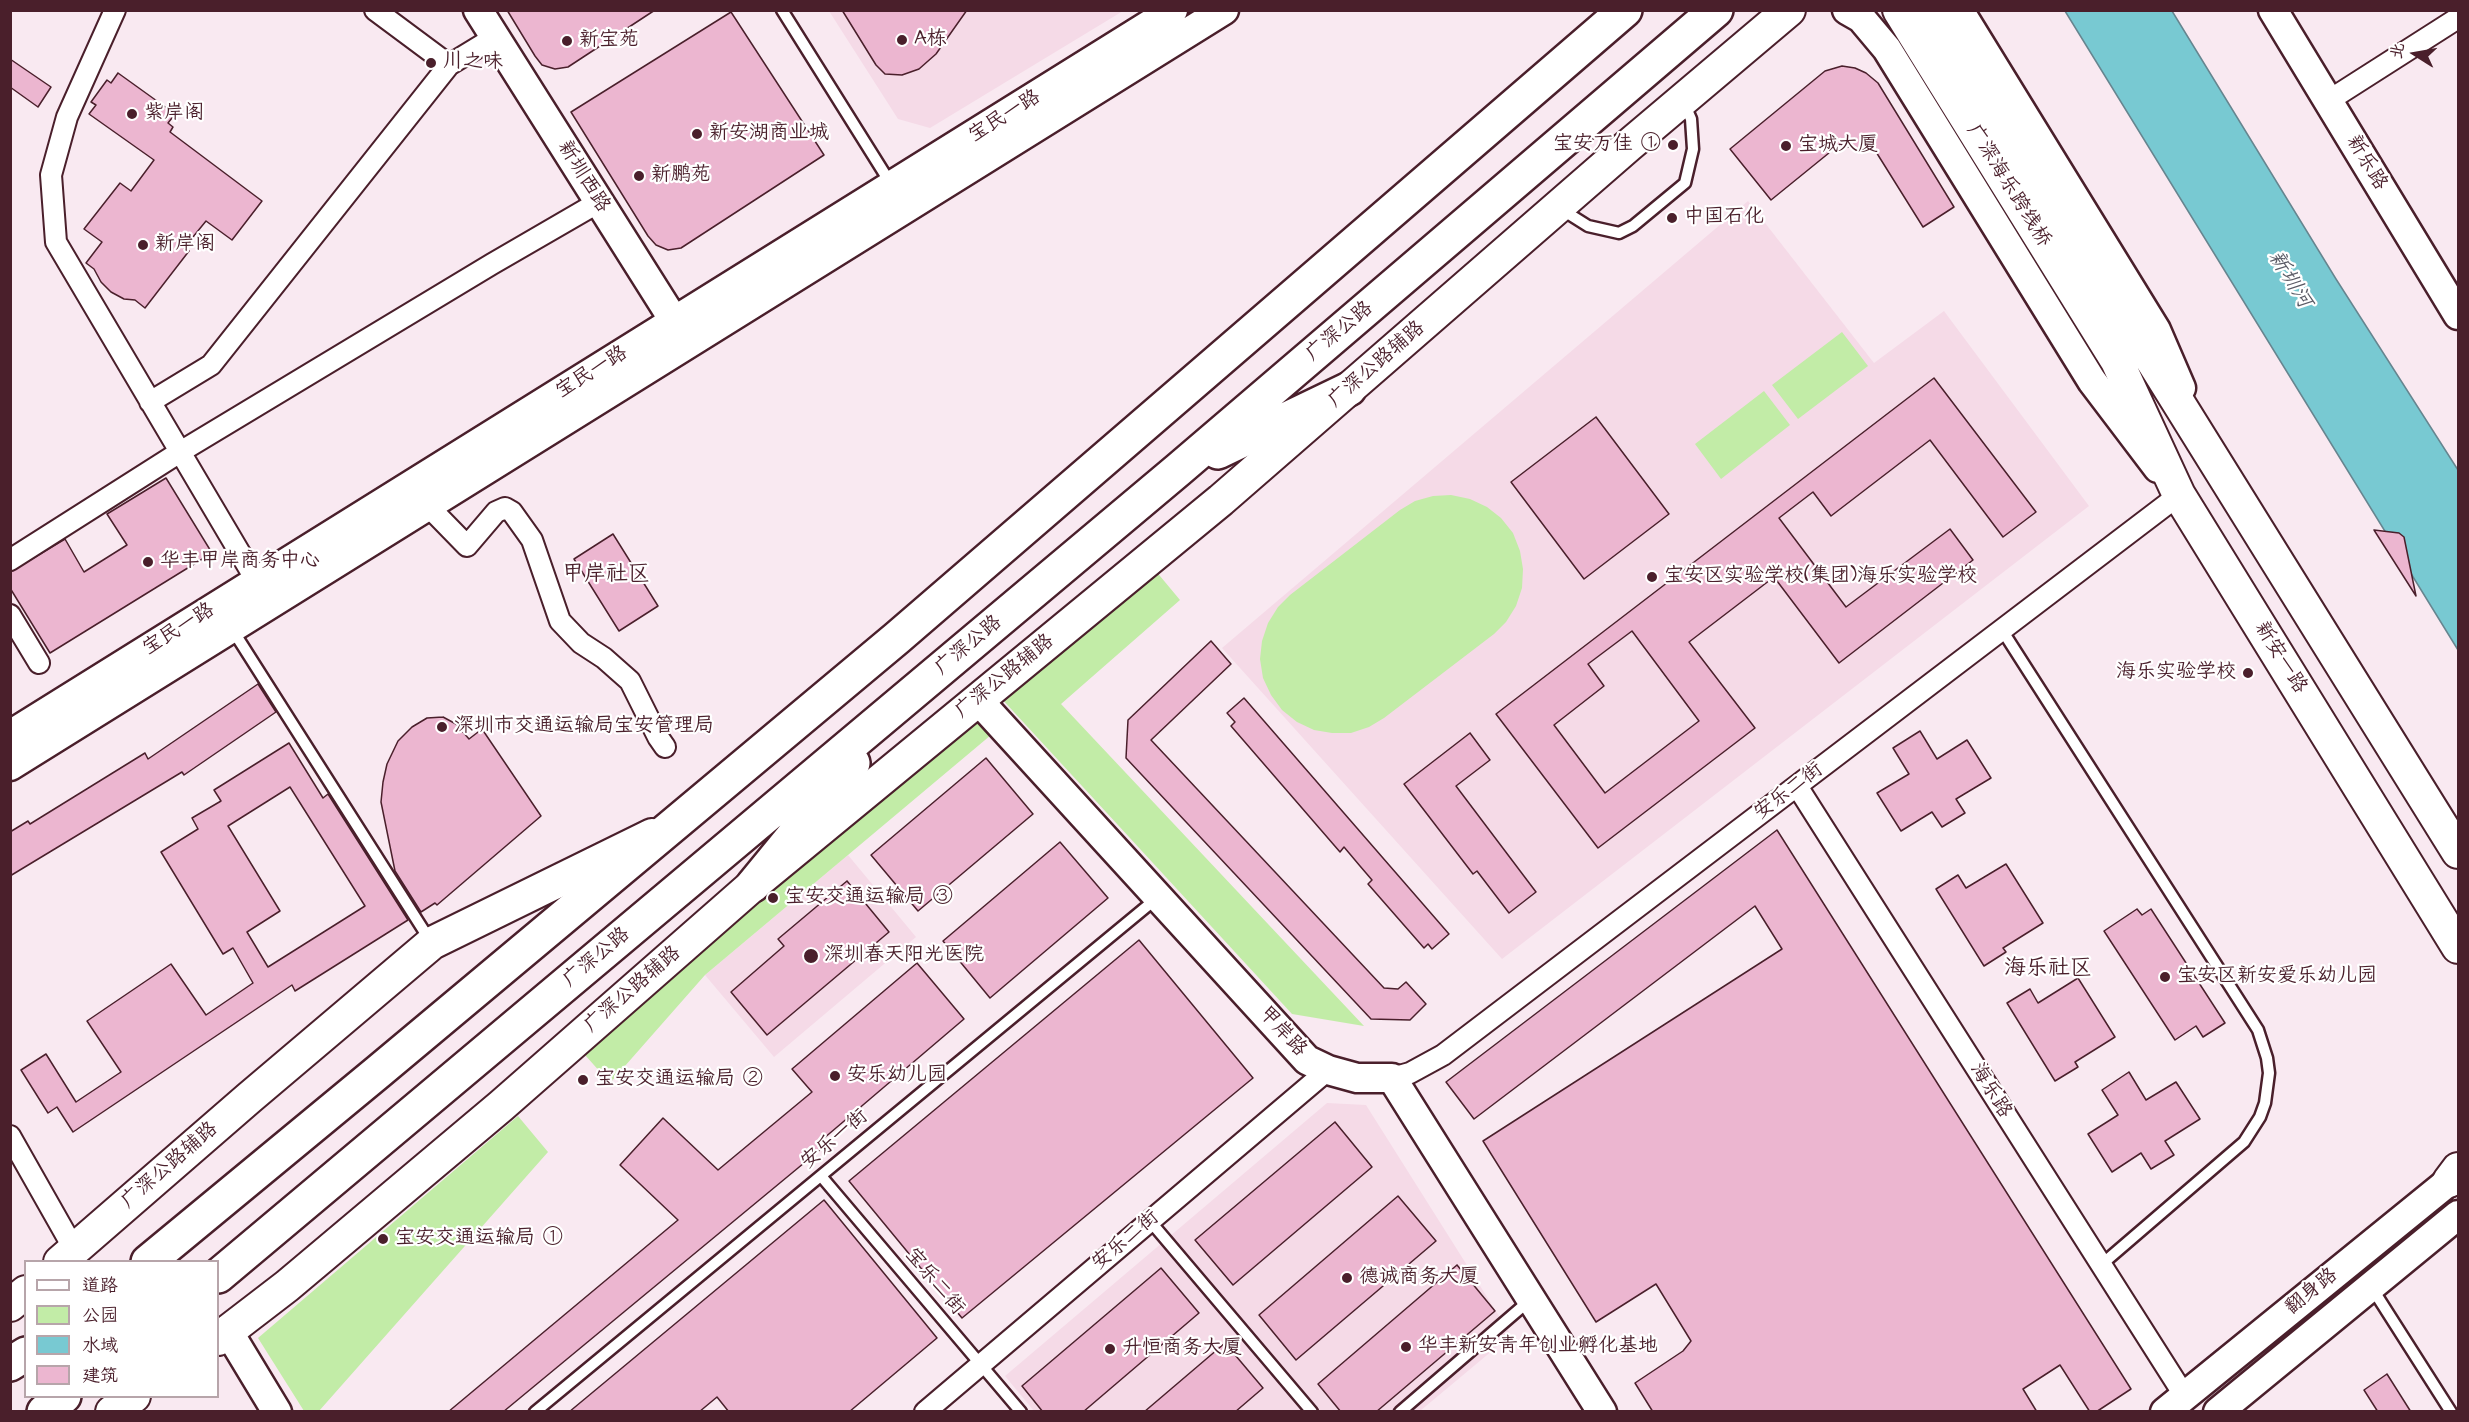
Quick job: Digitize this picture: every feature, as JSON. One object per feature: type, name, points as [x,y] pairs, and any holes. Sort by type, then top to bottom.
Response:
[{"type":"highway","points":[[150,1260],[674,824],[1148,423],[1625,10]]},
{"type":"highway","name":"广深公路","points":[[219,1274],[1178,471],[1716,10]]},
{"type":"highway","points":[[1178,471],[1349,390]]},
{"type":"highway","points":[[753,885],[901,704]]},
{"type":"highway","points":[[10,1364],[24,1355]]},
{"type":"highway","points":[[44,1412],[62,1398]]},
{"type":"main road","name":"新圳西路","points":[[478,10],[681,332]]},
{"type":"main road","name":"宝民一路","points":[[10,735],[263,593],[428,506],[892,187],[1173,10]]},
{"type":"main road","name":"宝民一路","points":[[10,766],[231,628],[263,593],[681,332],[969,171],[1224,10]]},
{"type":"main road","points":[[1847,10],[1861,18],[1874,30],[2092,381],[2179,495]]},
{"type":"main road","points":[[1885,10],[1883,32],[1887,49]]},
{"type":"main road","name":"广深海乐跨线桥","points":[[1899,10],[2130,352]]},
{"type":"main road","name":"广深海乐跨线桥","points":[[1934,10],[2130,352]]},
{"type":"main road","points":[[1959,10],[2156,330],[2216,463]]},
{"type":"main road","name":"新乐路","points":[[2273,10],[2458,315]]},
{"type":"main road","name":"广深公路辅路","points":[[221,1338],[287,1286],[501,1106],[753,885],[1221,500],[1683,99],[1789,14]]},
{"type":"main road","points":[[2130,352],[2216,463],[2458,852]]},
{"type":"main road","name":"新安一路","points":[[2130,352],[2179,495],[2458,947]]},
{"type":"main road","name":"甲岸路","points":[[978,700],[1307,1060],[1328,1070],[1357,1078],[1392,1078]]},
{"type":"main road","name":"广深公路辅路","points":[[67,1255],[432,943],[674,824]]},
{"type":"main road","points":[[1392,1078],[1602,1412]]},
{"type":"main road","name":"翻身路","points":[[2174,1403],[2455,1175]]},
{"type":"main road","name":"翻身路","points":[[2234,1402],[2458,1215]]},
{"type":"main road","points":[[10,1305],[24,1294]]},
{"type":"main road","points":[[221,1338],[258,1412]]},
{"type":"main road","points":[[221,1338],[277,1412]]},
{"type":"main road","points":[[112,1412],[131,1398]]},
{"type":"street","points":[[115,10],[67,117],[51,175],[56,242],[263,593]]},
{"type":"street","points":[[375,10],[448,65]]},
{"type":"street","points":[[2328,101],[2458,18]]},
{"type":"street","points":[[150,402],[211,365],[448,65],[495,37]]},
{"type":"street","points":[[10,560],[180,452],[599,202]]},
{"type":"street","name":"安乐二街","points":[[1392,1078],[1410,1073],[1443,1055],[2179,495]]},
{"type":"street","points":[[428,506],[467,546],[496,512],[505,508],[512,512],[532,540],[560,621],[580,643],[604,658],[630,681],[665,747]]},
{"type":"street","points":[[10,615],[39,663]]},
{"type":"street","name":"海乐路","points":[[1797,786],[2101,1265],[2174,1403]]},
{"type":"street","name":"安乐二街","points":[[925,1412],[1328,1070]]},
{"type":"street","points":[[10,1136],[67,1255]]},
{"type":"lane","points":[[782,10],[892,187]]},
{"type":"lane","points":[[1558,207],[1588,226],[1619,233],[1633,226],[1685,183],[1693,149],[1690,119],[1683,99]]},
{"type":"lane","points":[[231,628],[432,943]]},
{"type":"lane","points":[[2002,630],[2258,1030],[2267,1058],[2268,1088],[2265,1103],[2253,1130],[2244,1142],[2101,1265]]},
{"type":"lane","name":"安乐一街","points":[[535,1412],[1158,896]]},
{"type":"lane","name":"宝乐二街","points":[[821,1176],[1021,1412]]},
{"type":"lane","points":[[1150,1221],[1312,1412]]},
{"type":"lane","points":[[2371,1286],[2451,1412]]},
{"type":"lane","points":[[1400,1412],[1531,1299]]},
{"type":"shaded area","points":[[829,11],[1123,11],[930,128],[898,119]]},
{"type":"shaded area","name":"宝安区实验学校(集团)海乐实验学校","points":[[1748,201],[1874,363],[1944,311],[2089,506],[1502,959],[1222,648]]},
{"type":"shaded area","name":"深圳春天阳光医院","points":[[848,855],[916,937],[774,1057],[705,975]]},
{"type":"shaded area","points":[[1327,1103],[1366,1105],[1511,1335],[1420,1411],[1034,1411],[1005,1376]]},
{"type":"green space","points":[[1842,332],[1868,366],[1798,419],[1772,385]]},
{"type":"green space","points":[[1764,391],[1790,425],[1721,479],[1695,444]]},
{"type":"green space","points":[[1451,495],[1470,499],[1487,507],[1501,518],[1513,533],[1520,551],[1523,569],[1522,588],[1516,606],[1506,622],[1494,634],[1369,727],[1351,733],[1332,733],[1314,730],[1297,722],[1282,710],[1271,695],[1263,678],[1260,659],[1262,641],[1268,623],[1278,607],[1290,595],[1400,510],[1415,501],[1433,496]]},
{"type":"green space","points":[[1155,570],[1180,600],[1061,704],[1364,1026],[1292,1014],[1001,698]]},
{"type":"green space","points":[[976,717],[991,735],[705,975],[610,1083],[585,1055],[766,892]]},
{"type":"green space","points":[[518,1116],[548,1152],[319,1411],[304,1411],[258,1338]]},
{"type":"water","name":"新圳河","points":[[2065,11],[2172,11],[2336,279],[2458,470],[2458,650]]},
{"type":"building","name":"新宝苑","points":[[507,10],[655,10],[568,67],[555,69],[542,65]]},
{"type":"building","points":[[842,10],[967,10],[936,54],[919,69],[902,75],[885,74],[876,65]]},
{"type":"building","name":"新安湖商业城","points":[[731,12],[824,155],[681,248],[668,250],[656,245],[648,236],[571,112]]},
{"type":"building","points":[[10,59],[51,87],[38,107],[10,87]]},
{"type":"building","name":"宝城大厦","points":[[1842,66],[1866,73],[1878,83],[1954,207],[1923,227],[1873,147],[1861,151],[1840,144],[1771,200],[1730,149],[1825,71]]},
{"type":"building","points":[[118,73],[175,114],[168,123],[173,127],[170,132],[262,201],[232,240],[206,221],[184,248],[189,251],[145,308],[135,300],[124,299],[111,292],[101,282],[94,269],[86,263],[102,242],[84,229],[120,183],[131,191],[154,160],[89,114],[96,105],[91,102],[107,80],[111,83]]},
{"type":"building","points":[[1934,378],[2036,512],[2003,537],[1930,440],[1831,516],[1813,492],[1779,518],[1846,607],[1950,529],[1973,560],[1839,663],[1774,577],[1689,642],[1755,728],[1598,848],[1496,714]],"holes":[[[1632,631],[1699,721],[1605,793],[1554,725],[1604,686],[1588,664]]]},
{"type":"building","points":[[1596,417],[1669,514],[1584,579],[1511,482]]},
{"type":"building","name":"华丰甲岸商务中心","points":[[166,478],[212,553],[50,653],[10,588],[10,572],[65,539],[84,572],[127,545],[107,514]]},
{"type":"building","points":[[2374,530],[2399,533],[2404,537],[2416,596]]},
{"type":"building","points":[[613,534],[658,606],[619,631],[574,559]]},
{"type":"building","points":[[1211,641],[1231,664],[1151,740],[1384,988],[1398,989],[1406,982],[1426,1004],[1410,1020],[1371,1019],[1126,758],[1128,720]]},
{"type":"building","points":[[258,684],[276,712],[184,775],[182,772],[10,876],[10,832],[28,821],[30,824],[145,753],[148,759]]},
{"type":"building","points":[[1244,698],[1449,934],[1432,949],[1428,944],[1424,948],[1368,884],[1372,880],[1344,847],[1340,852],[1231,726],[1235,722],[1227,713]]},
{"type":"building","points":[[443,717],[456,724],[469,739],[482,729],[541,816],[437,905],[435,903],[421,912],[395,871],[381,802],[383,782],[387,764],[398,741],[412,727],[427,718]]},
{"type":"building","points":[[1920,731],[1937,759],[1967,740],[1991,778],[1956,799],[1965,813],[1942,827],[1932,812],[1901,831],[1877,793],[1909,774],[1893,748]]},
{"type":"building","points":[[1470,733],[1490,760],[1456,786],[1536,892],[1509,913],[1477,871],[1473,874],[1404,784]]},
{"type":"building","points":[[289,743],[323,798],[328,794],[408,920],[295,991],[292,985],[73,1132],[57,1107],[48,1113],[21,1070],[46,1054],[76,1102],[121,1072],[87,1021],[171,964],[206,1015],[253,983],[233,948],[223,954],[161,852],[198,829],[192,818],[221,801],[214,790]],"holes":[[[290,787],[365,906],[268,967],[247,932],[280,911],[228,826]]]},
{"type":"building","points":[[986,758],[1033,814],[918,911],[871,855]]},
{"type":"building","points":[[1777,830],[2131,1389],[2096,1412],[2090,1412],[2060,1365],[2023,1389],[2037,1412],[1653,1412],[1635,1383],[1683,1351],[1691,1341],[1656,1284],[1596,1322],[1483,1141],[1782,949],[1755,906],[1474,1119],[1446,1082]]},
{"type":"building","points":[[1060,842],[1108,898],[990,998],[943,941]]},
{"type":"building","points":[[2006,864],[2043,923],[2003,948],[2006,952],[1984,966],[1936,889],[1958,875],[1966,888]]},
{"type":"building","name":"深圳春天阳光医院","points":[[847,881],[889,932],[767,1035],[731,992],[784,946],[778,939]]},
{"type":"building","name":"宝安区新安爱乐幼儿园","points":[[2137,909],[2142,915],[2151,909],[2225,1023],[2203,1037],[2196,1026],[2175,1040],[2104,931]]},
{"type":"building","points":[[1139,940],[1253,1078],[962,1318],[849,1181]]},
{"type":"building","points":[[917,963],[964,1019],[823,1139],[827,1144],[503,1412],[448,1412],[678,1220],[620,1165],[663,1118],[718,1170],[812,1092],[792,1069]]},
{"type":"building","points":[[2078,978],[2115,1037],[2075,1062],[2078,1067],[2055,1081],[2007,1003],[2030,989],[2038,1003]]},
{"type":"building","points":[[2129,1072],[2146,1100],[2176,1082],[2200,1119],[2165,1141],[2174,1155],[2151,1169],[2141,1153],[2112,1172],[2088,1134],[2118,1115],[2102,1090]]},
{"type":"building","points":[[1335,1122],[1372,1167],[1233,1285],[1195,1240]]},
{"type":"building","name":"德诚商务大厦","points":[[1398,1196],[1436,1241],[1296,1360],[1259,1315]]},
{"type":"building","points":[[824,1200],[937,1338],[849,1412],[729,1412],[717,1397],[699,1412],[569,1412]]},
{"type":"building","name":"华丰新安青年创业孵化基地","points":[[1457,1265],[1495,1311],[1376,1412],[1341,1412],[1318,1384]]},
{"type":"building","name":"升恒商务大厦","points":[[1161,1268],[1199,1313],[1083,1412],[1043,1412],[1022,1386]]},
{"type":"building","points":[[1225,1343],[1263,1388],[1235,1412],[1144,1412]]},
{"type":"building","points":[[2387,1374],[2411,1412],[2378,1412],[2364,1390]]},
{"type":"place","name":"A栋","points":[[902,40]]},
{"type":"place","name":"新宝苑","points":[[567,41]]},
{"type":"place","name":"川之味","points":[[431,63]]},
{"type":"place","name":"紫岸阁","points":[[132,114]]},
{"type":"place","name":"新安湖商业城","points":[[697,134]]},
{"type":"place","name":"宝安万佳 ①","points":[[1673,145]]},
{"type":"place","name":"宝城大厦","points":[[1786,146]]},
{"type":"place","name":"新鹏苑","points":[[639,176]]},
{"type":"place","name":"中国石化","points":[[1672,218]]},
{"type":"place","name":"新岸阁","points":[[143,245]]},
{"type":"place","name":"华丰甲岸商务中心","points":[[148,562]]},
{"type":"place","name":"宝安区实验学校(集团)海乐实验学校","points":[[1652,577]]},
{"type":"place","name":"海乐实验学校","points":[[2248,673]]},
{"type":"place","name":"深圳市交通运输局宝安管理局","points":[[442,727]]},
{"type":"place","name":"宝安交通运输局 ③","points":[[773,898]]},
{"type":"place","name":"深圳春天阳光医院","points":[[811,956]]},
{"type":"place","name":"宝安区新安爱乐幼儿园","points":[[2165,977]]},
{"type":"place","name":"安乐幼儿园","points":[[835,1076]]},
{"type":"place","name":"宝安交通运输局 ②","points":[[583,1080]]},
{"type":"place","name":"宝安交通运输局 ①","points":[[383,1239]]},
{"type":"place","name":"德诚商务大厦","points":[[1347,1278]]},
{"type":"place","name":"华丰新安青年创业孵化基地","points":[[1406,1347]]},
{"type":"place","name":"升恒商务大厦","points":[[1110,1349]]},
{"type":"district","name":"甲岸社区","points":[[606,575]]},
{"type":"district","name":"海乐社区","points":[[2048,969]]}]
